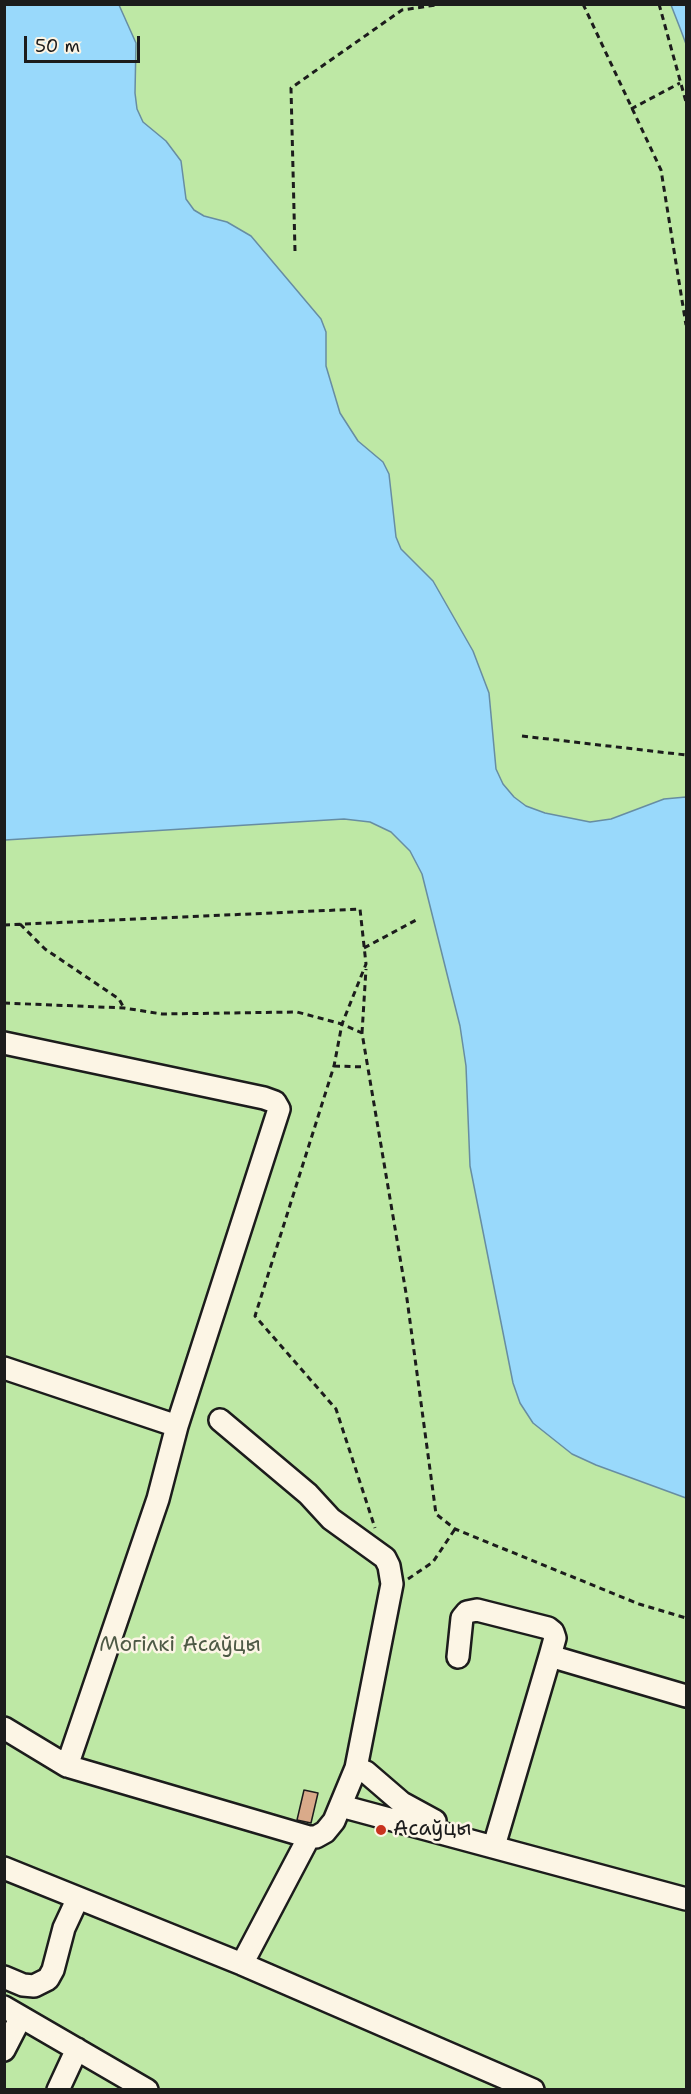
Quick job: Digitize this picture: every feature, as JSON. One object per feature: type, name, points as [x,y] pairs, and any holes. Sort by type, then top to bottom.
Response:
[{"type":"street","points":[[4,1043],[264,1098],[275,1102],[279,1109],[177,1426],[158,1499],[67,1766]]},
{"type":"street","points":[[4,1368],[177,1426]]},
{"type":"street","points":[[4,1728],[67,1766],[309,1837],[316,1837],[325,1832],[334,1821],[356,1768],[392,1584],[389,1566],[385,1558],[331,1519],[308,1494],[220,1420]]},
{"type":"street","points":[[458,1657],[462,1618],[467,1612],[477,1610],[548,1628],[553,1632],[555,1638],[494,1846]]},
{"type":"street","points":[[550,1656],[687,1696]]},
{"type":"street","points":[[356,1768],[366,1772],[402,1803],[467,1838]]},
{"type":"street","points":[[341,1806],[467,1838],[687,1899]]},
{"type":"street","points":[[242,1964],[309,1837]]},
{"type":"street","points":[[4,1868],[242,1964],[533,2090]]},
{"type":"street","points":[[4,1977],[23,1985],[34,1986],[48,1980],[53,1970],[64,1928],[78,1899]]},
{"type":"street","points":[[4,2050],[13,2012],[147,2090]]},
{"type":"street","points":[[58,2090],[77,2049]]},
{"type":"path","points":[[295,251],[291,88],[402,10],[443,4]]},
{"type":"path","points":[[583,4],[661,170],[687,325]]},
{"type":"path","points":[[659,4],[687,102]]},
{"type":"path","points":[[632,109],[680,83]]},
{"type":"path","points":[[522,736],[687,755]]},
{"type":"path","points":[[364,948],[417,919]]},
{"type":"path","points":[[20,924],[45,949],[119,999],[124,1008]]},
{"type":"path","points":[[366,964],[362,1033],[366,1067],[406,1299],[436,1514],[455,1529],[639,1604],[687,1618]]},
{"type":"path","points":[[4,1003],[124,1008],[162,1014],[297,1012],[342,1024],[362,1033]]},
{"type":"path","points":[[334,1066],[366,1067]]},
{"type":"path","points":[[392,1584],[407,1580],[433,1562],[455,1529]]},
{"type":"green space","name":"Могілкі Асаўцы","points":[[5,5],[686,5],[686,2089],[5,2090]]},
{"type":"water","points":[[5,4],[119,5],[136,43],[137,109],[143,122],[166,141],[181,161],[186,199],[194,210],[204,216],[227,222],[251,236],[321,319],[326,332],[326,366],[340,413],[358,441],[383,462],[389,474],[396,537],[401,549],[433,581],[473,651],[489,693],[496,769],[503,784],[514,797],[526,806],[545,813],[590,822],[611,819],[664,799],[686,797],[686,1498],[572,1454],[533,1423],[520,1403],[513,1383],[470,1166],[466,1066],[460,1026],[422,874],[410,851],[391,832],[370,822],[344,819],[5,840]]},
{"type":"water","points":[[671,5],[686,5],[686,44],[680,28]]},
{"type":"building","points":[[304,1790],[318,1793],[311,1823],[297,1820]]},
{"type":"place","name":"Асаўцы","points":[[381,1830]]}]
